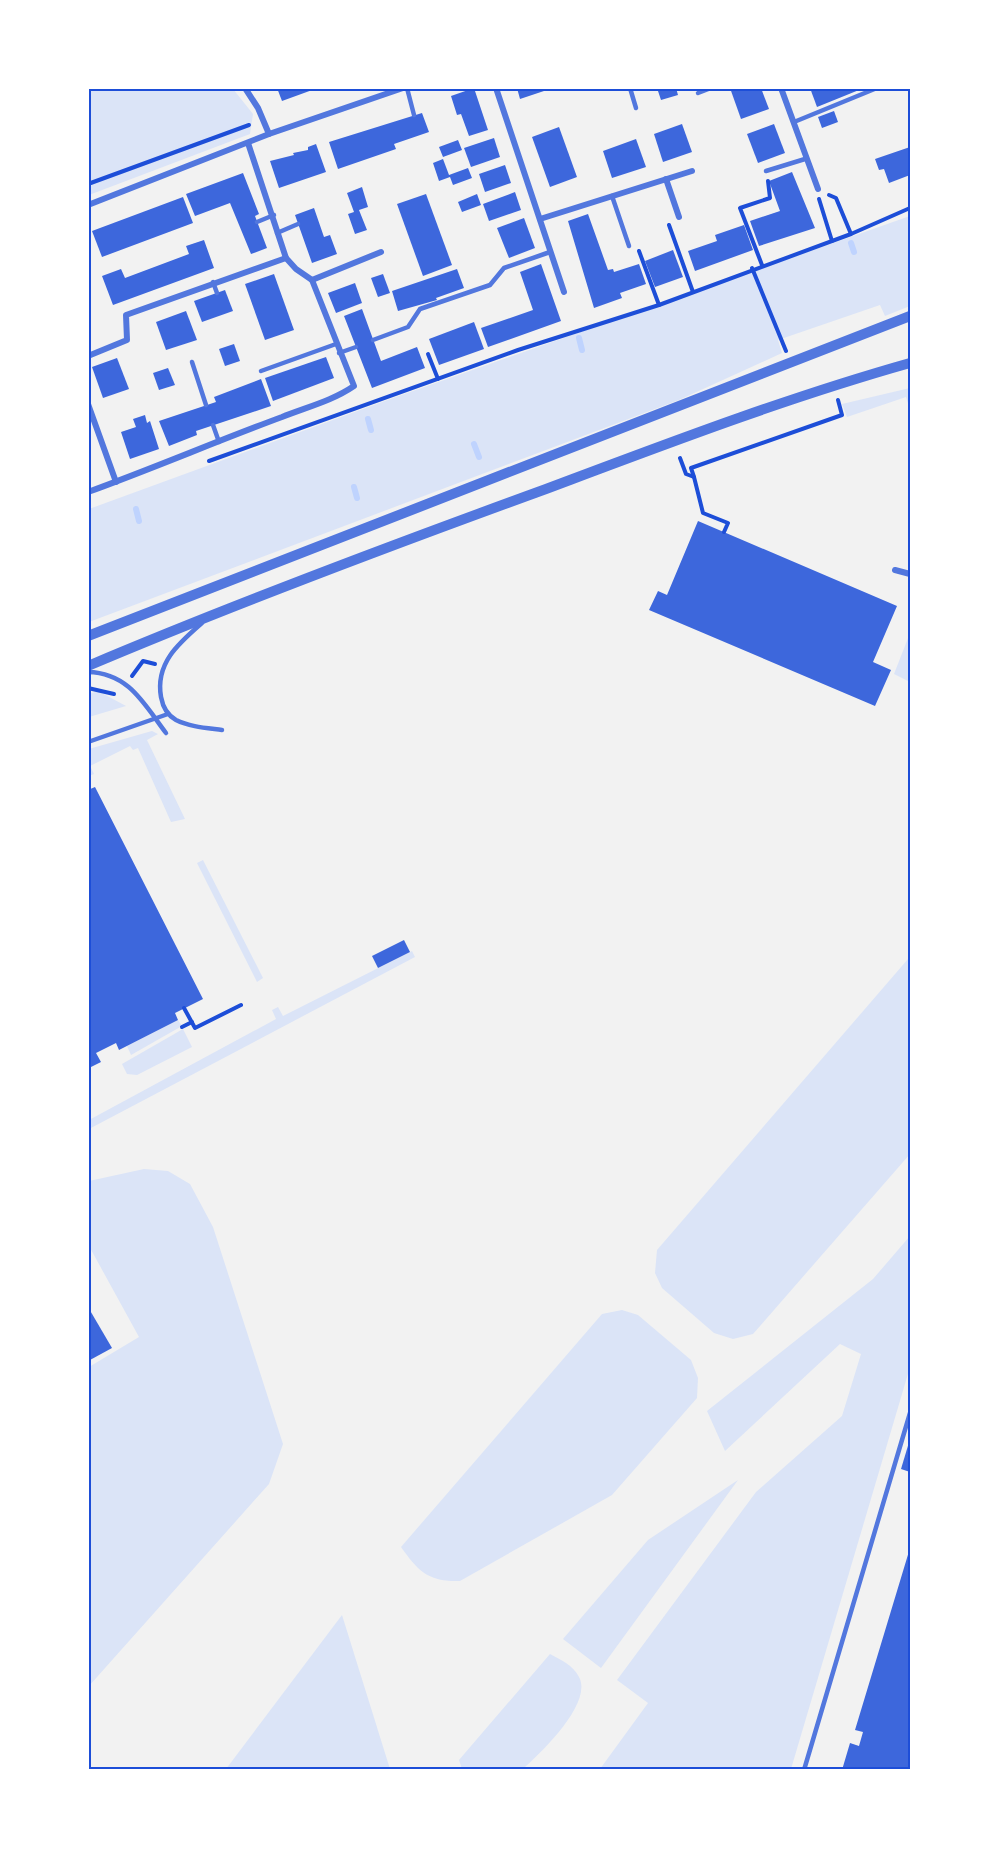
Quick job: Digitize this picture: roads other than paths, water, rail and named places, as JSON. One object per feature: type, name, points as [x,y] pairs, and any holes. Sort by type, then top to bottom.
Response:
[{"type":"street","points":[[245,88],[269,134]]},
{"type":"street","points":[[88,205],[269,134],[405,88]]},
{"type":"street","points":[[496,88],[564,292]]},
{"type":"street","points":[[781,88],[805,159],[818,189]]},
{"type":"street","points":[[88,492],[324,403],[354,386],[312,280],[296,269],[286,258],[277,233],[274,215],[248,143]]},
{"type":"street","points":[[540,219],[692,171]]},
{"type":"street","points":[[666,179],[679,217]]},
{"type":"street","points":[[312,280],[381,252]]},
{"type":"street","points":[[88,356],[127,340],[126,315],[213,282],[286,258]]},
{"type":"street","points":[[88,636],[910,316]]},
{"type":"street","points":[[88,666],[213,613],[730,420],[832,385],[910,363]]},
{"type":"street","points":[[88,404],[116,482]]},
{"type":"street","points":[[895,570],[910,574]]},
{"type":"lane","points":[[405,88],[414,116]]},
{"type":"lane","points":[[630,88],[636,108]]},
{"type":"lane","points":[[698,93],[711,88]]},
{"type":"lane","points":[[794,122],[876,88]]},
{"type":"lane","points":[[766,171],[805,159]]},
{"type":"lane","points":[[612,196],[629,246]]},
{"type":"lane","points":[[257,222],[274,215]]},
{"type":"lane","points":[[277,233],[298,224]]},
{"type":"lane","points":[[373,340],[408,327],[420,309],[490,285],[504,268],[550,252]]},
{"type":"lane","points":[[213,282],[217,293]]},
{"type":"lane","points":[[261,371],[336,344]]},
{"type":"lane","points":[[339,353],[356,347]]},
{"type":"lane","points":[[192,362],[207,405]]},
{"type":"lane","points":[[213,425],[219,442]]},
{"type":"lane","points":[[213,613],[174,649],[163,667],[160,693],[163,707],[168,714],[194,726],[222,730]]},
{"type":"lane","points":[[88,672],[106,674],[128,684],[166,733]]},
{"type":"lane","points":[[88,742],[168,714]]},
{"type":"lane","points":[[804,1770],[910,1413]]},
{"type":"waterway","points":[[851,243],[854,252]]},
{"type":"waterway","points":[[579,338],[582,350]]},
{"type":"waterway","points":[[368,419],[371,430]]},
{"type":"waterway","points":[[474,444],[479,457]]},
{"type":"waterway","points":[[354,487],[357,498]]},
{"type":"waterway","points":[[136,509],[139,521]]}]
